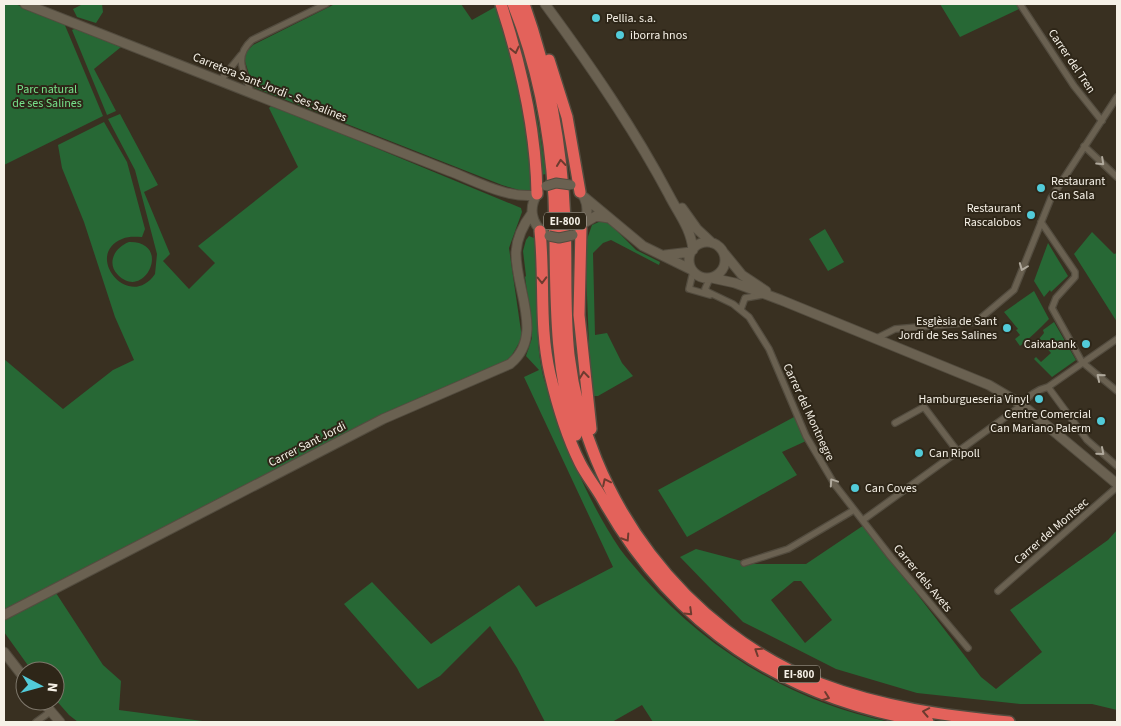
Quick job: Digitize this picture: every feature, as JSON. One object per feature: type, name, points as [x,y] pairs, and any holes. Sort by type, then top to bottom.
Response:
[{"type":"highway","points":[[501,4],[513,41],[530,122],[540,192]]},
{"type":"highway","name":"EI-800","points":[[512,4],[533,67],[547,135],[553,194],[556,322],[561,373],[576,433],[601,497],[626,540],[669,593],[699,622],[753,661],[805,688],[836,700],[896,717],[928,722]]},
{"type":"highway","points":[[525,4],[542,36],[562,99],[578,191]]},
{"type":"highway","name":"EI-800","points":[[525,4],[545,71],[556,125],[564,194],[568,351],[575,394],[595,458],[614,498],[656,561],[706,613],[759,652],[810,679],[865,698],[938,714],[1009,722]]},
{"type":"highway","points":[[580,229],[579,315],[586,395],[595,458]]},
{"type":"highway","points":[[543,232],[542,314],[550,374],[566,429],[580,463],[601,497]]},
{"type":"main road","name":"Carretera Sant Jordi - Ses Salines","points":[[25,4],[506,192],[523,196],[540,192]]},
{"type":"main road","points":[[545,4],[600,79],[668,190],[689,229],[692,251],[689,261],[692,271]]},
{"type":"main road","points":[[543,232],[532,212],[540,192],[556,183],[578,191],[612,218],[631,237],[702,277],[735,283],[972,376],[1021,404],[1117,485]]},
{"type":"main road","points":[[668,190],[696,229],[723,253],[742,276],[781,300]]},
{"type":"main road","points":[[578,191],[587,206],[580,229]]},
{"type":"main road","name":"Carretera Sant Jordi - Ses Salines","points":[[506,192],[521,201],[532,212]]},
{"type":"main road","name":"Carrer Sant Jordi","points":[[4,615],[375,423],[510,364],[524,349],[528,330],[517,259],[518,241],[522,227],[532,212]]},
{"type":"main road","points":[[518,241],[528,230],[543,232],[559,238],[580,229],[596,216],[612,218]]},
{"type":"main road","points":[[662,255],[682,255],[692,251],[701,243],[712,243]]},
{"type":"main road","points":[[711,278],[722,270],[724,265],[723,253]]},
{"type":"main road","points":[[4,652],[15,666]]},
{"type":"main road","points":[[50,712],[60,722]]},
{"type":"street","points":[[220,80],[244,47],[252,40],[326,4]]},
{"type":"street","name":"Carrer del Tren","points":[[1020,4],[1027,11],[1074,86],[1102,121]]},
{"type":"street","points":[[240,55],[251,92]]},
{"type":"street","points":[[877,338],[896,329],[969,324],[988,315],[1014,290],[1050,198],[1117,97]]},
{"type":"street","points":[[1084,146],[1117,177]]},
{"type":"street","points":[[1041,222],[1075,272],[1075,277],[1056,298],[1052,308],[1082,362],[1117,391]]},
{"type":"street","name":"Carrer del Montnegre","points":[[692,271],[689,289],[716,296],[741,309],[755,327],[769,349],[794,410],[820,463],[863,520]]},
{"type":"street","points":[[711,278],[705,288],[716,296]]},
{"type":"street","points":[[741,309],[743,300],[748,296],[767,296]]},
{"type":"street","points":[[863,520],[958,452],[1040,389],[1048,387],[1117,339]]},
{"type":"street","points":[[1048,387],[1087,440],[1117,466]]},
{"type":"street","points":[[894,423],[924,407],[958,452]]},
{"type":"street","name":"Carrer del Montsec","points":[[998,591],[1117,485]]},
{"type":"street","points":[[744,563],[788,549],[854,510]]},
{"type":"street","name":"Carrer dels Avets","points":[[863,520],[968,648]]},
{"type":"street","points":[[36,722],[50,712]]},
{"type":"green space","name":"Parc natural de ses Salines","points":[[4,4],[15,4],[64,23],[103,116],[4,165]]},
{"type":"green space","points":[[83,4],[102,4],[103,12],[96,23],[77,17],[73,9]]},
{"type":"green space","points":[[335,4],[461,4],[472,20],[497,6],[516,73],[527,123],[532,170],[530,191],[525,192],[502,185],[253,87],[243,55],[253,45]]},
{"type":"green space","points":[[505,4],[508,7],[515,28],[531,89],[540,131],[546,174],[541,175]]},
{"type":"green space","points":[[940,4],[1018,4],[1021,8],[960,37]]},
{"type":"green space","points":[[76,28],[121,47],[94,69],[116,111],[107,115],[72,30]]},
{"type":"green space","points":[[272,105],[521,208],[522,212],[509,248],[522,338],[509,360],[417,399],[287,463],[4,611],[4,359],[63,409],[113,370],[134,360],[115,317],[84,222],[62,168],[58,145],[104,122],[127,162],[145,229],[142,237],[125,238],[111,247],[107,257],[108,267],[114,277],[123,284],[133,287],[145,284],[155,274],[157,254],[135,170],[108,119],[120,114],[158,185],[144,192],[170,254],[163,261],[189,289],[215,263],[198,246],[298,167],[269,108]]},
{"type":"green space","points":[[601,221],[610,224],[636,250],[660,262],[659,265],[611,240],[603,243],[593,253],[595,335],[607,333],[622,363],[633,376],[598,396],[591,396],[585,245],[592,225]]},
{"type":"green space","points":[[825,229],[844,262],[828,271],[809,239]]},
{"type":"green space","points":[[1092,232],[1114,254],[1117,253],[1117,322],[1074,254]]},
{"type":"green space","points":[[529,236],[534,238],[537,245],[538,340],[544,380],[568,449],[583,483],[600,517],[623,553],[644,578],[696,629],[725,651],[755,670],[820,702],[890,722],[653,722],[642,705],[612,722],[545,722],[517,668],[490,626],[440,676],[418,689],[344,604],[372,582],[431,644],[519,585],[536,607],[613,567],[524,377],[539,370],[526,356],[532,338],[532,326],[523,251]]},
{"type":"green space","points":[[129,242],[142,244],[150,251],[152,259],[150,268],[145,276],[137,281],[128,281],[114,270],[113,261],[116,251]]},
{"type":"green space","points":[[1048,243],[1068,276],[1044,297],[1034,281]]},
{"type":"green space","points":[[1034,291],[1049,319],[1020,346],[1015,339],[1020,335],[1016,330],[1018,329],[1004,312]]},
{"type":"green space","points":[[1054,322],[1076,360],[1052,377],[1034,359],[1036,357],[1041,362],[1051,353],[1039,339],[1044,333],[1043,330]]},
{"type":"green space","points":[[794,417],[806,441],[782,452],[797,475],[687,537],[658,490]]},
{"type":"green space","points":[[864,525],[981,677],[996,689],[1042,652],[1010,610],[1108,540],[1117,530],[1117,710],[1092,704],[1020,704],[917,693],[836,669],[743,622],[680,557],[696,549],[753,564],[806,564]],"holes":[[[794,581],[801,581],[832,620],[805,643],[771,600]]]},
{"type":"green space","points":[[56,593],[103,665],[121,681],[119,710],[210,722],[78,722],[65,710],[65,661],[25,661],[4,632],[4,620]]},
{"type":"place","name":"Pellia. s.a.","points":[[596,18]]},
{"type":"place","name":"iborra hnos","points":[[620,35]]},
{"type":"place","name":"Restaurant Can Sala","points":[[1041,188]]},
{"type":"place","name":"Restaurant Rascalobos","points":[[1031,215]]},
{"type":"place","name":"Esglèsia de Sant Jordi de Ses Salines","points":[[1007,328]]},
{"type":"place","name":"Caixabank","points":[[1086,344]]},
{"type":"place","name":"Hamburgueseria Vinyl","points":[[1039,399]]},
{"type":"place","name":"Centre Comercial Can Mariano Palerm","points":[[1101,421]]},
{"type":"place","name":"Can Ripoll","points":[[919,453]]},
{"type":"place","name":"Can Coves","points":[[855,488]]}]
